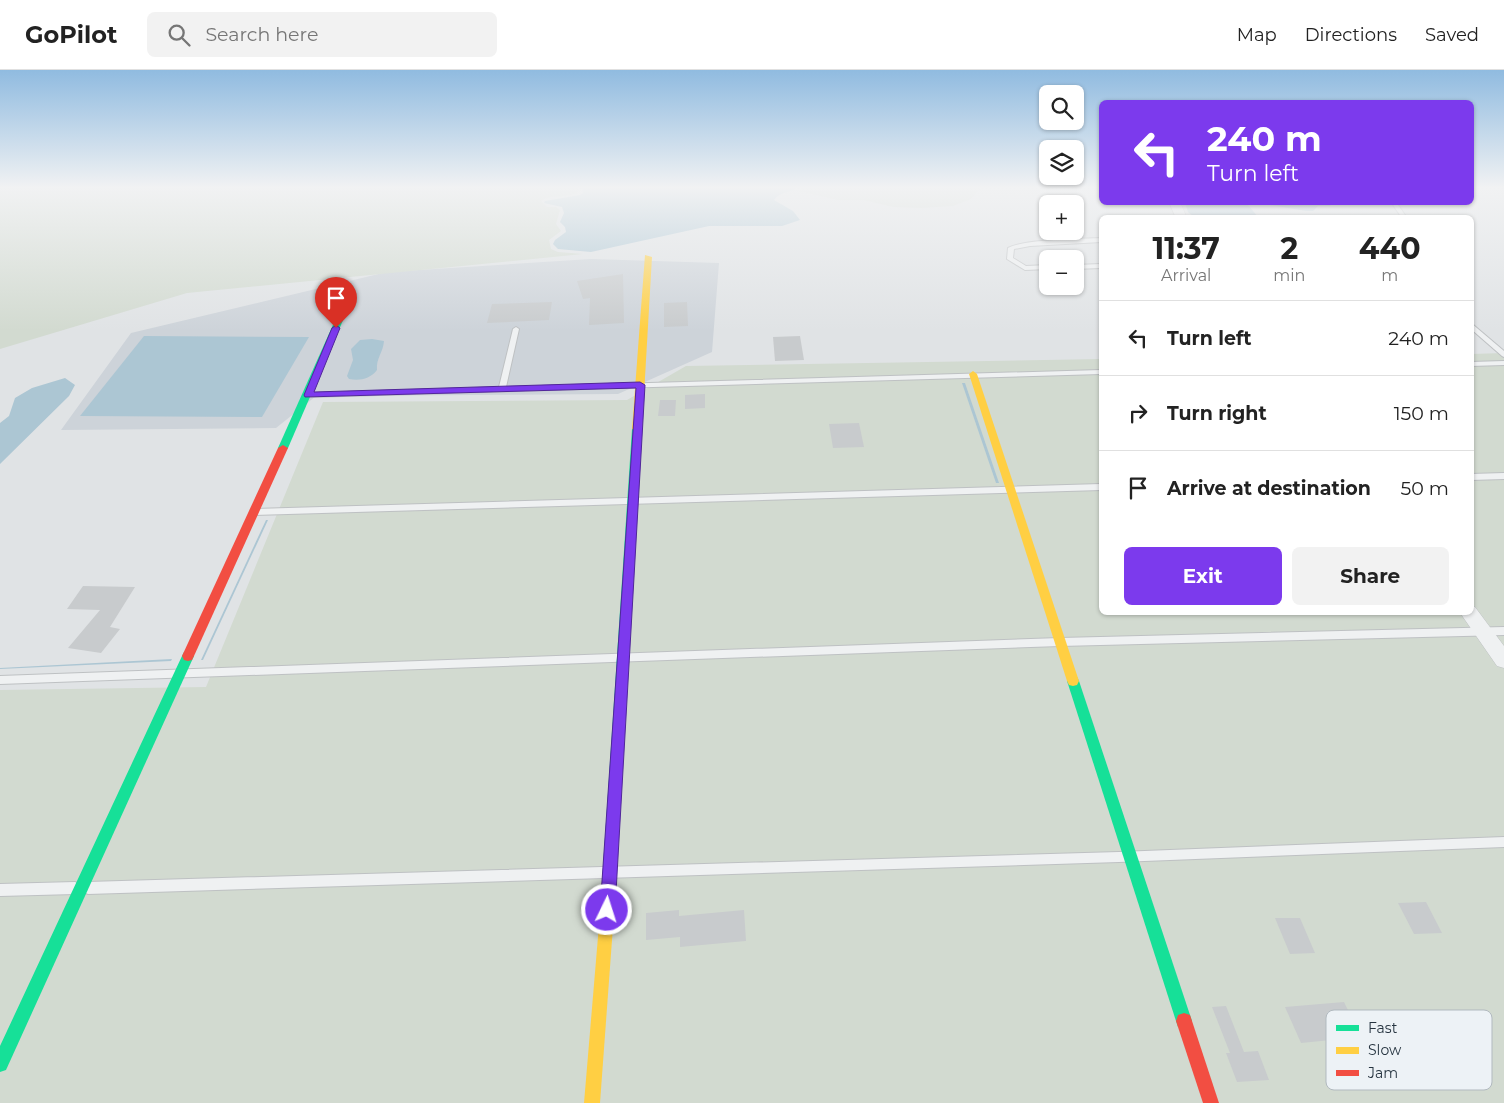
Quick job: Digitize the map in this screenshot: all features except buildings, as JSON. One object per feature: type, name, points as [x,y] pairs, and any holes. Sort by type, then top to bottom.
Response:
[{"type":"street","points":[[592,1103],[610,872],[648,257]]},
{"type":"street","points":[[0,1064],[308,395],[343,311]]},
{"type":"street","points":[[973,374],[1211,1103]]},
{"type":"street","points":[[1471,615],[1504,660]]},
{"type":"lane","points":[[1039,267],[1022,267],[1010,259],[1012,248],[1030,244],[1099,240]]},
{"type":"lane","points":[[1084,266],[1099,266]]},
{"type":"lane","points":[[1474,328],[1504,355]]},
{"type":"lane","points":[[502,389],[516,329]]},
{"type":"lane","points":[[1474,364],[1504,363]]},
{"type":"lane","points":[[308,395],[973,374],[1099,372]]},
{"type":"lane","points":[[1474,477],[1504,476]]},
{"type":"lane","points":[[254,512],[1099,487]]},
{"type":"lane","points":[[0,680],[1060,642],[1504,631]]},
{"type":"lane","points":[[0,890],[1130,856],[1504,842]]},
{"type":"shaded area","points":[[0,235],[555,235],[549,240],[551,249],[558,252],[583,254],[187,293],[0,349]]},
{"type":"shaded area","points":[[591,259],[719,263],[712,352],[618,394],[316,396],[276,428],[61,430],[131,333],[387,272]]},
{"type":"shaded area","points":[[1504,353],[1504,1103],[0,1103],[0,690],[206,687],[323,402],[627,400],[686,366],[1099,359],[1099,615],[1474,615],[1474,354]]},
{"type":"water","points":[[562,235],[667,235],[591,252],[558,249],[553,244]]},
{"type":"water","points":[[144,336],[309,337],[262,417],[80,416]]},
{"type":"water","points":[[360,340],[384,341],[377,370],[364,379],[349,379],[347,376],[353,360],[351,349]]},
{"type":"water","points":[[65,378],[75,385],[69,396],[0,464],[0,423],[9,416],[15,398],[32,388]]},
{"type":"water","points":[[962,383],[965,383],[999,483],[996,483]]},
{"type":"water","points":[[266,520],[268,520],[203,660],[201,660]]},
{"type":"water","points":[[172,659],[171,661],[0,669],[0,668]]},
{"type":"traffic: fast","points":[[283,448],[343,311]]},
{"type":"traffic: fast","points":[[607,913],[637,429]]},
{"type":"traffic: fast","points":[[0,1064],[188,656]]},
{"type":"traffic: fast","points":[[1073,681],[1184,1021]]},
{"type":"traffic: slow","points":[[637,429],[648,257]]},
{"type":"traffic: slow","points":[[973,374],[1073,681]]},
{"type":"traffic: slow","points":[[592,1103],[607,913]]},
{"type":"traffic: jam","points":[[188,656],[283,448]]},
{"type":"traffic: jam","points":[[1184,1021],[1211,1103]]},
{"type":"route","points":[[336,328],[308,395],[640,385],[607,910]]}]
